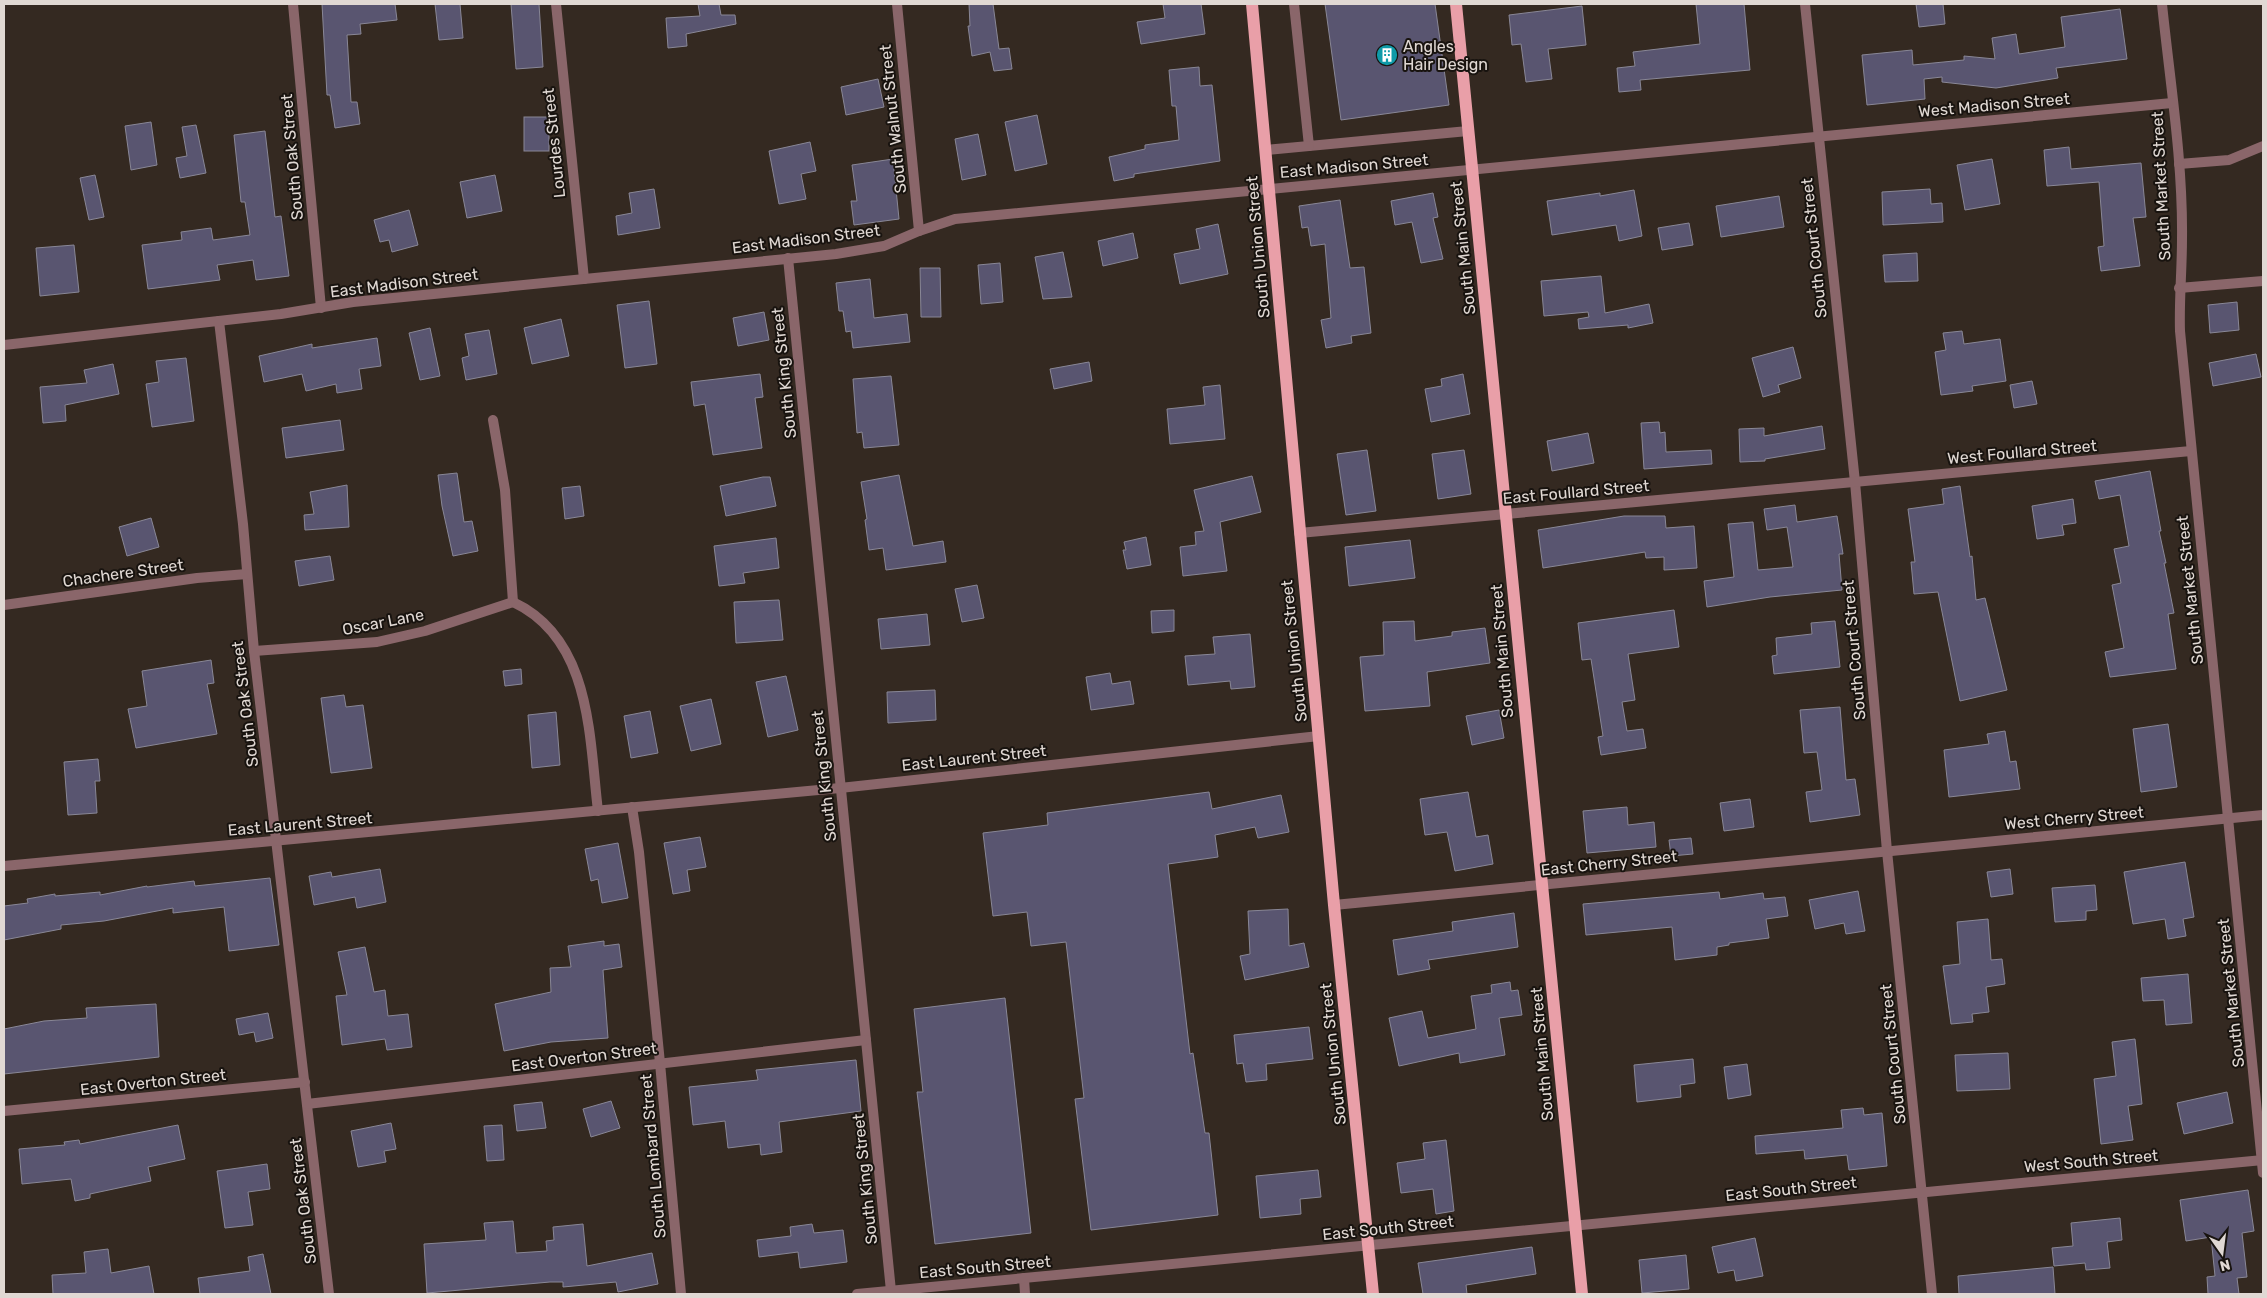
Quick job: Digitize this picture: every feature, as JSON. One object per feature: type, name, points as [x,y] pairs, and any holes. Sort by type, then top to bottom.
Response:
[{"type":"main road","name":"South Union Street","points":[[1252,4],[1270,189],[1299,534],[1373,1294]]},
{"type":"main road","name":"South Main Street","points":[[1456,4],[1582,1294]]},
{"type":"street","name":"South Oak Street","points":[[293,4],[321,308]]},
{"type":"street","name":"Lourdes Street","points":[[556,4],[584,279]]},
{"type":"street","name":"South Walnut Street","points":[[897,4],[919,231]]},
{"type":"street","points":[[1294,4],[1309,146]]},
{"type":"street","name":"South Court Street","points":[[1805,4],[1855,482],[1887,851],[1932,1294]]},
{"type":"street","name":"South Market Street","points":[[2162,4],[2179,164],[2182,239],[2179,288],[2180,331],[2263,1173]]},
{"type":"street","name":"West Madison Street","points":[[1818,137],[2172,103]]},
{"type":"street","points":[[1266,150],[1468,132]]},
{"type":"street","name":"East Madison Street","points":[[4,345],[219,321],[353,302],[788,258],[884,246],[919,231],[955,219],[1818,137]]},
{"type":"street","points":[[2179,164],[2229,160],[2263,146]]},
{"type":"street","name":"South King Street","points":[[788,258],[891,1291]]},
{"type":"street","points":[[2179,288],[2263,281]]},
{"type":"street","name":"South Oak Street","points":[[219,321],[254,651],[329,1294]]},
{"type":"street","points":[[493,420],[505,490],[513,602],[526,608],[543,624],[560,641],[573,662],[583,695],[598,811]]},
{"type":"street","name":"West Foullard Street","points":[[1855,482],[2191,451]]},
{"type":"street","name":"East Foullard Street","points":[[1299,534],[1855,482]]},
{"type":"street","name":"Chachere Street","points":[[4,605],[197,578],[247,574]]},
{"type":"street","name":"Oscar Lane","points":[[254,651],[377,642],[425,631],[513,602]]},
{"type":"street","name":"East Laurent Street","points":[[4,866],[840,788],[1319,736]]},
{"type":"street","name":"South Lombard Street","points":[[632,808],[639,852],[681,1294]]},
{"type":"street","name":"West Cherry Street","points":[[1887,851],[2263,815]]},
{"type":"street","name":"East Cherry Street","points":[[1334,905],[1887,851]]},
{"type":"street","name":"East Overton Street","points":[[307,1104],[866,1040]]},
{"type":"street","name":"East Overton Street","points":[[4,1111],[305,1082]]},
{"type":"street","name":"West South Street","points":[[1922,1192],[2263,1160]]},
{"type":"street","name":"East South Street","points":[[857,1294],[1922,1192]]},
{"type":"street","points":[[1024,1278],[1025,1294]]},
{"type":"building","points":[[322,4],[395,4],[397,20],[360,24],[361,34],[347,35],[351,102],[357,102],[360,124],[335,128],[330,95],[327,95]]},
{"type":"building","points":[[435,4],[460,4],[463,38],[439,40]]},
{"type":"building","points":[[511,4],[539,4],[543,67],[516,69]]},
{"type":"building","points":[[698,4],[719,4],[721,15],[735,15],[736,24],[686,34],[687,46],[668,48],[666,18],[700,16]]},
{"type":"building","points":[[969,4],[993,4],[999,49],[1009,48],[1012,69],[994,71],[990,52],[972,56],[968,26],[970,26]]},
{"type":"building","points":[[1163,4],[1201,4],[1205,34],[1141,44],[1137,22],[1165,18]]},
{"type":"building","name":"Angles Hair Design","points":[[1325,4],[1435,4],[1449,105],[1341,120]]},
{"type":"building","points":[[1696,4],[1744,4],[1750,70],[1640,80],[1641,90],[1619,92],[1617,68],[1635,66],[1633,52],[1700,44]]},
{"type":"building","points":[[1916,4],[1943,4],[1945,24],[1919,27]]},
{"type":"building","points":[[1582,6],[1586,45],[1548,49],[1552,79],[1526,82],[1521,44],[1512,45],[1509,15]]},
{"type":"building","points":[[2120,9],[2127,59],[2056,68],[2058,78],[1996,88],[1942,82],[1942,77],[1924,79],[1925,99],[1867,105],[1862,55],[1912,50],[1913,65],[1964,60],[1964,56],[1995,59],[1992,38],[2016,34],[2019,54],[2065,47],[2061,17]]},
{"type":"building","points":[[1199,67],[1200,86],[1212,85],[1220,161],[1134,174],[1134,177],[1114,181],[1109,157],[1145,149],[1145,145],[1179,140],[1176,106],[1172,106],[1169,70]]},
{"type":"building","points":[[878,79],[884,107],[846,115],[841,87]]},
{"type":"building","points":[[1037,115],[1047,164],[1015,171],[1005,122]]},
{"type":"building","points":[[524,117],[549,117],[549,151],[524,151]]},
{"type":"building","points":[[151,122],[157,165],[131,170],[125,126]]},
{"type":"building","points":[[196,125],[206,173],[180,178],[176,158],[187,156],[182,127]]},
{"type":"building","points":[[265,131],[275,217],[281,216],[289,276],[256,280],[253,260],[217,265],[220,280],[148,289],[142,245],[182,240],[181,232],[211,228],[213,240],[250,235],[245,202],[241,202],[234,135]]},
{"type":"building","points":[[978,134],[986,175],[962,180],[955,139]]},
{"type":"building","points":[[810,142],[816,171],[801,174],[806,199],[779,204],[769,151]]},
{"type":"building","points":[[2069,147],[2071,169],[2141,163],[2146,217],[2133,218],[2140,266],[2101,271],[2098,247],[2104,246],[2099,182],[2047,186],[2044,150]]},
{"type":"building","points":[[893,159],[899,219],[854,225],[851,201],[857,201],[852,165]]},
{"type":"building","points":[[1992,159],[2000,204],[1965,210],[1957,165]]},
{"type":"building","points":[[95,175],[104,217],[89,220],[80,178]]},
{"type":"building","points":[[495,175],[502,211],[467,218],[460,182]]},
{"type":"building","points":[[654,189],[660,228],[618,235],[616,216],[632,213],[629,193]]},
{"type":"building","points":[[1930,189],[1931,204],[1942,203],[1943,222],[1883,225],[1882,192]]},
{"type":"building","points":[[1634,190],[1642,236],[1619,241],[1616,225],[1552,235],[1547,201],[1600,193],[1600,196]]},
{"type":"building","points":[[1433,193],[1438,217],[1433,218],[1443,259],[1421,263],[1412,222],[1395,225],[1391,201]]},
{"type":"building","points":[[1779,196],[1784,227],[1721,237],[1716,206]]},
{"type":"building","points":[[1340,200],[1350,268],[1364,267],[1371,333],[1351,336],[1352,343],[1326,348],[1321,320],[1331,318],[1325,244],[1311,246],[1308,227],[1302,228],[1299,206]]},
{"type":"building","points":[[409,210],[418,245],[392,252],[389,240],[380,242],[374,220]]},
{"type":"building","points":[[1689,223],[1693,245],[1662,250],[1658,228]]},
{"type":"building","points":[[1218,224],[1228,274],[1180,284],[1174,254],[1200,249],[1196,229]]},
{"type":"building","points":[[1133,233],[1138,258],[1103,266],[1098,241]]},
{"type":"building","points":[[74,245],[79,292],[40,296],[36,248]]},
{"type":"building","points":[[1063,252],[1072,297],[1043,299],[1035,257]]},
{"type":"building","points":[[1917,253],[1918,281],[1885,282],[1883,255]]},
{"type":"building","points":[[1000,263],[1003,302],[981,304],[978,265]]},
{"type":"building","points":[[920,268],[940,268],[941,317],[921,317]]},
{"type":"building","points":[[1601,276],[1605,313],[1649,304],[1653,323],[1628,328],[1628,325],[1579,329],[1578,319],[1589,317],[1588,312],[1544,316],[1541,281]]},
{"type":"building","points":[[870,279],[874,318],[907,314],[910,342],[853,348],[851,331],[846,332],[843,311],[839,311],[836,283]]},
{"type":"building","points":[[649,301],[657,364],[625,368],[617,305]]},
{"type":"building","points":[[2237,302],[2239,330],[2210,333],[2208,305]]},
{"type":"building","points":[[764,312],[769,340],[738,346],[733,318]]},
{"type":"building","points":[[561,319],[569,356],[532,364],[524,328]]},
{"type":"building","points":[[430,328],[440,376],[420,380],[409,333]]},
{"type":"building","points":[[489,330],[497,374],[466,380],[462,358],[469,356],[465,334]]},
{"type":"building","points":[[1962,331],[1964,344],[2000,339],[2006,381],[1972,386],[1973,391],[1941,395],[1935,352],[1946,350],[1943,333]]},
{"type":"building","points":[[377,338],[381,366],[359,369],[362,389],[337,393],[336,384],[306,391],[302,374],[264,382],[259,356],[312,344],[312,348]]},
{"type":"building","points":[[1793,347],[1801,378],[1778,385],[1780,392],[1763,397],[1752,358]]},
{"type":"building","points":[[2256,354],[2261,377],[2213,386],[2209,363]]},
{"type":"building","points":[[186,358],[194,421],[152,427],[146,384],[159,382],[156,361]]},
{"type":"building","points":[[1089,362],[1092,381],[1054,389],[1050,369]]},
{"type":"building","points":[[113,364],[119,394],[65,405],[66,421],[43,423],[40,387],[87,383],[84,370]]},
{"type":"building","points":[[760,374],[763,397],[755,398],[762,448],[713,455],[705,404],[694,406],[691,382]]},
{"type":"building","points":[[1463,374],[1470,414],[1431,422],[1425,389],[1442,386],[1441,379]]},
{"type":"building","points":[[891,376],[899,445],[864,448],[862,432],[857,433],[853,379]]},
{"type":"building","points":[[2032,381],[2037,404],[2014,408],[2010,385]]},
{"type":"building","points":[[1220,385],[1225,439],[1170,444],[1167,409],[1205,405],[1203,387]]},
{"type":"building","points":[[340,420],[344,450],[286,458],[282,428]]},
{"type":"building","points":[[1659,422],[1660,433],[1665,432],[1666,452],[1711,450],[1712,464],[1644,469],[1641,423]]},
{"type":"building","points":[[1822,426],[1825,449],[1765,459],[1765,461],[1740,462],[1739,429],[1764,428],[1764,436]]},
{"type":"building","points":[[1588,433],[1594,463],[1552,471],[1547,441]]},
{"type":"building","points":[[1367,450],[1376,511],[1346,515],[1337,454]]},
{"type":"building","points":[[1464,450],[1471,494],[1438,499],[1432,454]]},
{"type":"building","points":[[2150,471],[2166,563],[2164,563],[2174,613],[2168,614],[2176,669],[2110,677],[2105,652],[2124,648],[2112,585],[2121,583],[2114,549],[2129,546],[2120,495],[2099,499],[2095,481]]},
{"type":"building","points":[[457,473],[464,522],[472,521],[478,551],[453,556],[442,506],[438,475]]},
{"type":"building","points":[[899,475],[913,546],[943,541],[946,562],[886,570],[883,548],[869,550],[865,520],[867,519],[861,482]]},
{"type":"building","points":[[1252,476],[1261,512],[1220,522],[1227,571],[1183,576],[1180,547],[1196,545],[1195,532],[1204,531],[1194,490]]},
{"type":"building","points":[[770,477],[776,506],[726,516],[720,486]]},
{"type":"building","points":[[347,485],[349,527],[305,530],[304,515],[314,514],[310,492]]},
{"type":"building","points":[[580,486],[584,516],[565,519],[562,488]]},
{"type":"building","points":[[1960,486],[1970,557],[1972,556],[1976,600],[1985,598],[2007,690],[1960,701],[1938,592],[1914,594],[1911,562],[1915,562],[1908,509],[1944,504],[1942,489]]},
{"type":"building","points":[[2073,499],[2076,523],[2062,525],[2064,535],[2037,539],[2032,506]]},
{"type":"building","points":[[1795,505],[1797,522],[1837,516],[1843,554],[1839,554],[1842,590],[1770,597],[1707,607],[1704,581],[1734,577],[1728,524],[1753,522],[1758,570],[1793,567],[1787,527],[1767,530],[1764,509]]},
{"type":"building","points":[[1624,516],[1665,516],[1666,528],[1694,526],[1697,568],[1664,570],[1664,557],[1646,558],[1645,552],[1543,568],[1538,530]]},
{"type":"building","points":[[151,518],[159,547],[127,556],[119,527]]},
{"type":"building","points":[[1146,537],[1151,565],[1127,569],[1123,550],[1126,550],[1124,542]]},
{"type":"building","points":[[776,538],[779,568],[743,573],[745,583],[719,586],[714,546]]},
{"type":"building","points":[[1410,540],[1415,578],[1349,586],[1345,547]]},
{"type":"building","points":[[330,556],[334,580],[299,586],[295,561]]},
{"type":"building","points":[[977,585],[984,618],[962,622],[955,589]]},
{"type":"building","points":[[779,600],[783,640],[736,643],[734,602]]},
{"type":"building","points":[[1174,610],[1174,631],[1152,633],[1151,611]]},
{"type":"building","points":[[1674,610],[1679,647],[1628,654],[1635,700],[1622,702],[1627,731],[1643,729],[1646,748],[1601,755],[1598,737],[1603,736],[1591,659],[1582,660],[1578,623]]},
{"type":"building","points":[[927,614],[930,645],[881,649],[878,619]]},
{"type":"building","points":[[1414,621],[1415,641],[1452,636],[1452,632],[1485,628],[1490,663],[1427,672],[1430,706],[1365,711],[1360,657],[1384,655],[1383,622]]},
{"type":"building","points":[[1835,621],[1840,667],[1774,674],[1772,656],[1777,655],[1776,638],[1812,634],[1811,623]]},
{"type":"building","points":[[1250,634],[1255,687],[1231,689],[1230,681],[1188,685],[1185,656],[1215,654],[1213,637]]},
{"type":"building","points":[[211,660],[214,683],[207,684],[217,734],[136,748],[128,709],[147,706],[142,671]]},
{"type":"building","points":[[521,669],[522,684],[505,686],[503,671]]},
{"type":"building","points":[[1110,673],[1112,684],[1130,681],[1134,704],[1091,710],[1086,677]]},
{"type":"building","points":[[786,676],[798,730],[768,737],[756,682]]},
{"type":"building","points":[[935,690],[936,720],[888,723],[887,692]]},
{"type":"building","points":[[344,695],[346,707],[363,705],[372,768],[331,773],[321,698]]},
{"type":"building","points":[[711,699],[721,744],[691,751],[680,706]]},
{"type":"building","points":[[1840,707],[1846,780],[1855,779],[1860,815],[1810,822],[1806,792],[1822,790],[1817,752],[1804,753],[1800,710]]},
{"type":"building","points":[[1499,710],[1504,738],[1472,745],[1466,716]]},
{"type":"building","points":[[650,711],[658,753],[631,758],[624,716]]},
{"type":"building","points":[[556,712],[560,765],[532,768],[528,715]]},
{"type":"building","points":[[2168,724],[2177,787],[2141,792],[2133,729]]},
{"type":"building","points":[[2005,731],[2010,762],[2016,761],[2020,789],[1949,797],[1944,750],[1989,744],[1987,734]]},
{"type":"building","points":[[98,759],[100,781],[95,781],[97,813],[68,815],[64,762]]},
{"type":"building","points":[[1209,792],[1212,809],[1281,795],[1289,832],[1258,838],[1255,827],[1215,835],[1218,857],[1168,864],[1190,1054],[1193,1053],[1205,1133],[1209,1133],[1218,1215],[1091,1230],[1075,1099],[1084,1098],[1066,942],[1031,946],[1027,912],[993,916],[983,833],[1048,825],[1047,813]]},
{"type":"building","points":[[1468,792],[1476,837],[1488,835],[1493,864],[1455,871],[1447,832],[1425,835],[1420,799]]},
{"type":"building","points":[[1750,799],[1754,827],[1724,831],[1720,803]]},
{"type":"building","points":[[1627,807],[1628,825],[1654,822],[1656,847],[1587,853],[1583,811]]},
{"type":"building","points":[[700,837],[706,867],[687,870],[690,891],[673,894],[664,843]]},
{"type":"building","points":[[1691,838],[1693,854],[1671,856],[1669,840]]},
{"type":"building","points":[[618,843],[628,898],[602,903],[598,879],[591,881],[585,849]]},
{"type":"building","points":[[2185,862],[2194,917],[2183,919],[2186,936],[2168,939],[2165,919],[2133,924],[2124,872]]},
{"type":"building","points":[[380,869],[386,902],[357,908],[355,897],[314,905],[309,876],[331,872],[332,877]]},
{"type":"building","points":[[2010,869],[2013,894],[1991,897],[1987,872]]},
{"type":"building","points":[[270,878],[279,945],[229,951],[224,907],[173,913],[173,908],[104,921],[61,925],[61,929],[4,940],[4,906],[28,903],[27,899],[55,894],[55,896],[100,892],[100,895],[147,886],[194,881],[195,886]]},
{"type":"building","points":[[2095,885],[2097,910],[2086,911],[2086,920],[2055,922],[2052,888]]},
{"type":"building","points":[[1858,891],[1865,931],[1846,934],[1844,923],[1815,929],[1809,900]]},
{"type":"building","points":[[1719,892],[1720,899],[1763,893],[1764,899],[1785,897],[1788,916],[1766,919],[1769,938],[1729,943],[1729,945],[1717,947],[1717,955],[1675,960],[1672,927],[1586,935],[1583,904]]},
{"type":"building","points":[[1288,909],[1289,946],[1304,943],[1309,967],[1245,980],[1240,956],[1250,954],[1248,911]]},
{"type":"building","points":[[1514,913],[1518,947],[1428,960],[1430,969],[1398,975],[1393,940],[1453,931],[1452,922]]},
{"type":"building","points":[[1988,919],[1991,960],[2002,959],[2005,984],[1986,987],[1989,1012],[1972,1014],[1973,1022],[1951,1024],[1943,966],[1960,964],[1957,922]]},
{"type":"building","points":[[604,941],[604,946],[619,944],[622,967],[603,970],[608,1038],[551,1042],[504,1051],[495,1004],[551,992],[550,968],[571,967],[568,946]]},
{"type":"building","points":[[365,947],[374,992],[385,990],[388,1016],[408,1014],[412,1047],[387,1050],[385,1039],[342,1045],[336,996],[347,995],[338,952]]},
{"type":"building","points":[[2188,974],[2192,1023],[2166,1025],[2164,1000],[2143,1001],[2141,978]]},
{"type":"building","points":[[1510,982],[1511,991],[1518,990],[1522,1015],[1499,1018],[1505,1055],[1460,1063],[1459,1053],[1399,1066],[1389,1018],[1422,1011],[1428,1038],[1476,1029],[1471,996],[1492,993],[1491,985]]},
{"type":"building","points":[[1005,998],[1031,1233],[935,1244],[917,1092],[923,1092],[914,1009]]},
{"type":"building","points":[[156,1004],[159,1057],[4,1074],[4,1029],[44,1021],[87,1018],[86,1008]]},
{"type":"building","points":[[268,1013],[273,1038],[256,1042],[254,1032],[239,1035],[236,1019]]},
{"type":"building","points":[[1309,1027],[1313,1059],[1266,1064],[1267,1080],[1246,1082],[1243,1063],[1237,1064],[1234,1035]]},
{"type":"building","points":[[2135,1039],[2142,1104],[2128,1106],[2133,1140],[2101,1144],[2094,1079],[2116,1076],[2112,1042]]},
{"type":"building","points":[[2008,1053],[2010,1089],[1957,1091],[1955,1055]]},
{"type":"building","points":[[1693,1059],[1695,1083],[1680,1085],[1681,1097],[1637,1102],[1634,1065]]},
{"type":"building","points":[[856,1060],[861,1111],[779,1122],[782,1152],[761,1155],[760,1144],[728,1148],[725,1121],[693,1125],[689,1087],[758,1080],[756,1070]]},
{"type":"building","points":[[1747,1064],[1751,1095],[1728,1099],[1724,1067]]},
{"type":"building","points":[[2227,1092],[2233,1123],[2184,1134],[2177,1103]]},
{"type":"building","points":[[611,1101],[620,1128],[591,1137],[583,1109]]},
{"type":"building","points":[[542,1102],[546,1128],[517,1131],[514,1105]]},
{"type":"building","points":[[1863,1108],[1864,1115],[1882,1113],[1887,1166],[1849,1170],[1847,1155],[1805,1159],[1804,1150],[1756,1154],[1755,1136],[1843,1128],[1841,1110]]},
{"type":"building","points":[[391,1123],[396,1149],[384,1151],[386,1162],[358,1167],[351,1131]]},
{"type":"building","points":[[178,1125],[185,1159],[148,1167],[151,1181],[90,1194],[90,1198],[75,1201],[71,1179],[22,1184],[19,1149],[65,1145],[64,1142],[79,1140],[80,1144]]},
{"type":"building","points":[[502,1125],[504,1160],[487,1161],[484,1126]]},
{"type":"building","points":[[1446,1140],[1454,1211],[1436,1214],[1433,1189],[1401,1193],[1397,1163],[1425,1159],[1423,1143]]},
{"type":"building","points":[[267,1164],[270,1189],[248,1192],[253,1225],[225,1228],[217,1171]]},
{"type":"building","points":[[1318,1170],[1321,1197],[1300,1199],[1301,1214],[1260,1218],[1256,1176]]},
{"type":"building","points":[[2248,1190],[2254,1231],[2242,1233],[2247,1277],[2237,1278],[2239,1294],[2208,1294],[2207,1277],[2215,1276],[2211,1237],[2186,1241],[2180,1200]]},
{"type":"building","points":[[2120,1218],[2122,1240],[2107,1242],[2110,1268],[2086,1270],[2085,1263],[2054,1266],[2052,1248],[2073,1246],[2071,1223]]},
{"type":"building","points":[[513,1221],[516,1253],[547,1251],[546,1241],[554,1240],[553,1227],[583,1224],[587,1266],[652,1253],[658,1284],[618,1292],[616,1282],[563,1287],[563,1282],[550,1282],[427,1293],[424,1244],[486,1240],[484,1223]]},
{"type":"building","points":[[812,1224],[814,1233],[843,1230],[847,1262],[800,1268],[798,1252],[759,1257],[757,1240],[791,1236],[790,1227]]},
{"type":"building","points":[[1755,1238],[1763,1276],[1736,1281],[1734,1270],[1718,1273],[1712,1247]]},
{"type":"building","points":[[1532,1247],[1536,1274],[1466,1285],[1467,1294],[1423,1294],[1418,1263]]},
{"type":"building","points":[[108,1249],[111,1273],[149,1266],[154,1294],[53,1294],[52,1275],[86,1273],[84,1252]]},
{"type":"building","points":[[263,1254],[271,1294],[200,1294],[198,1278],[250,1271],[248,1257]]},
{"type":"building","points":[[1686,1255],[1689,1289],[1642,1293],[1639,1260]]},
{"type":"building","points":[[2053,1267],[2055,1294],[1959,1294],[1958,1276]]},
{"type":"place","name":"Angles Hair Design","points":[[1387,55]]}]
